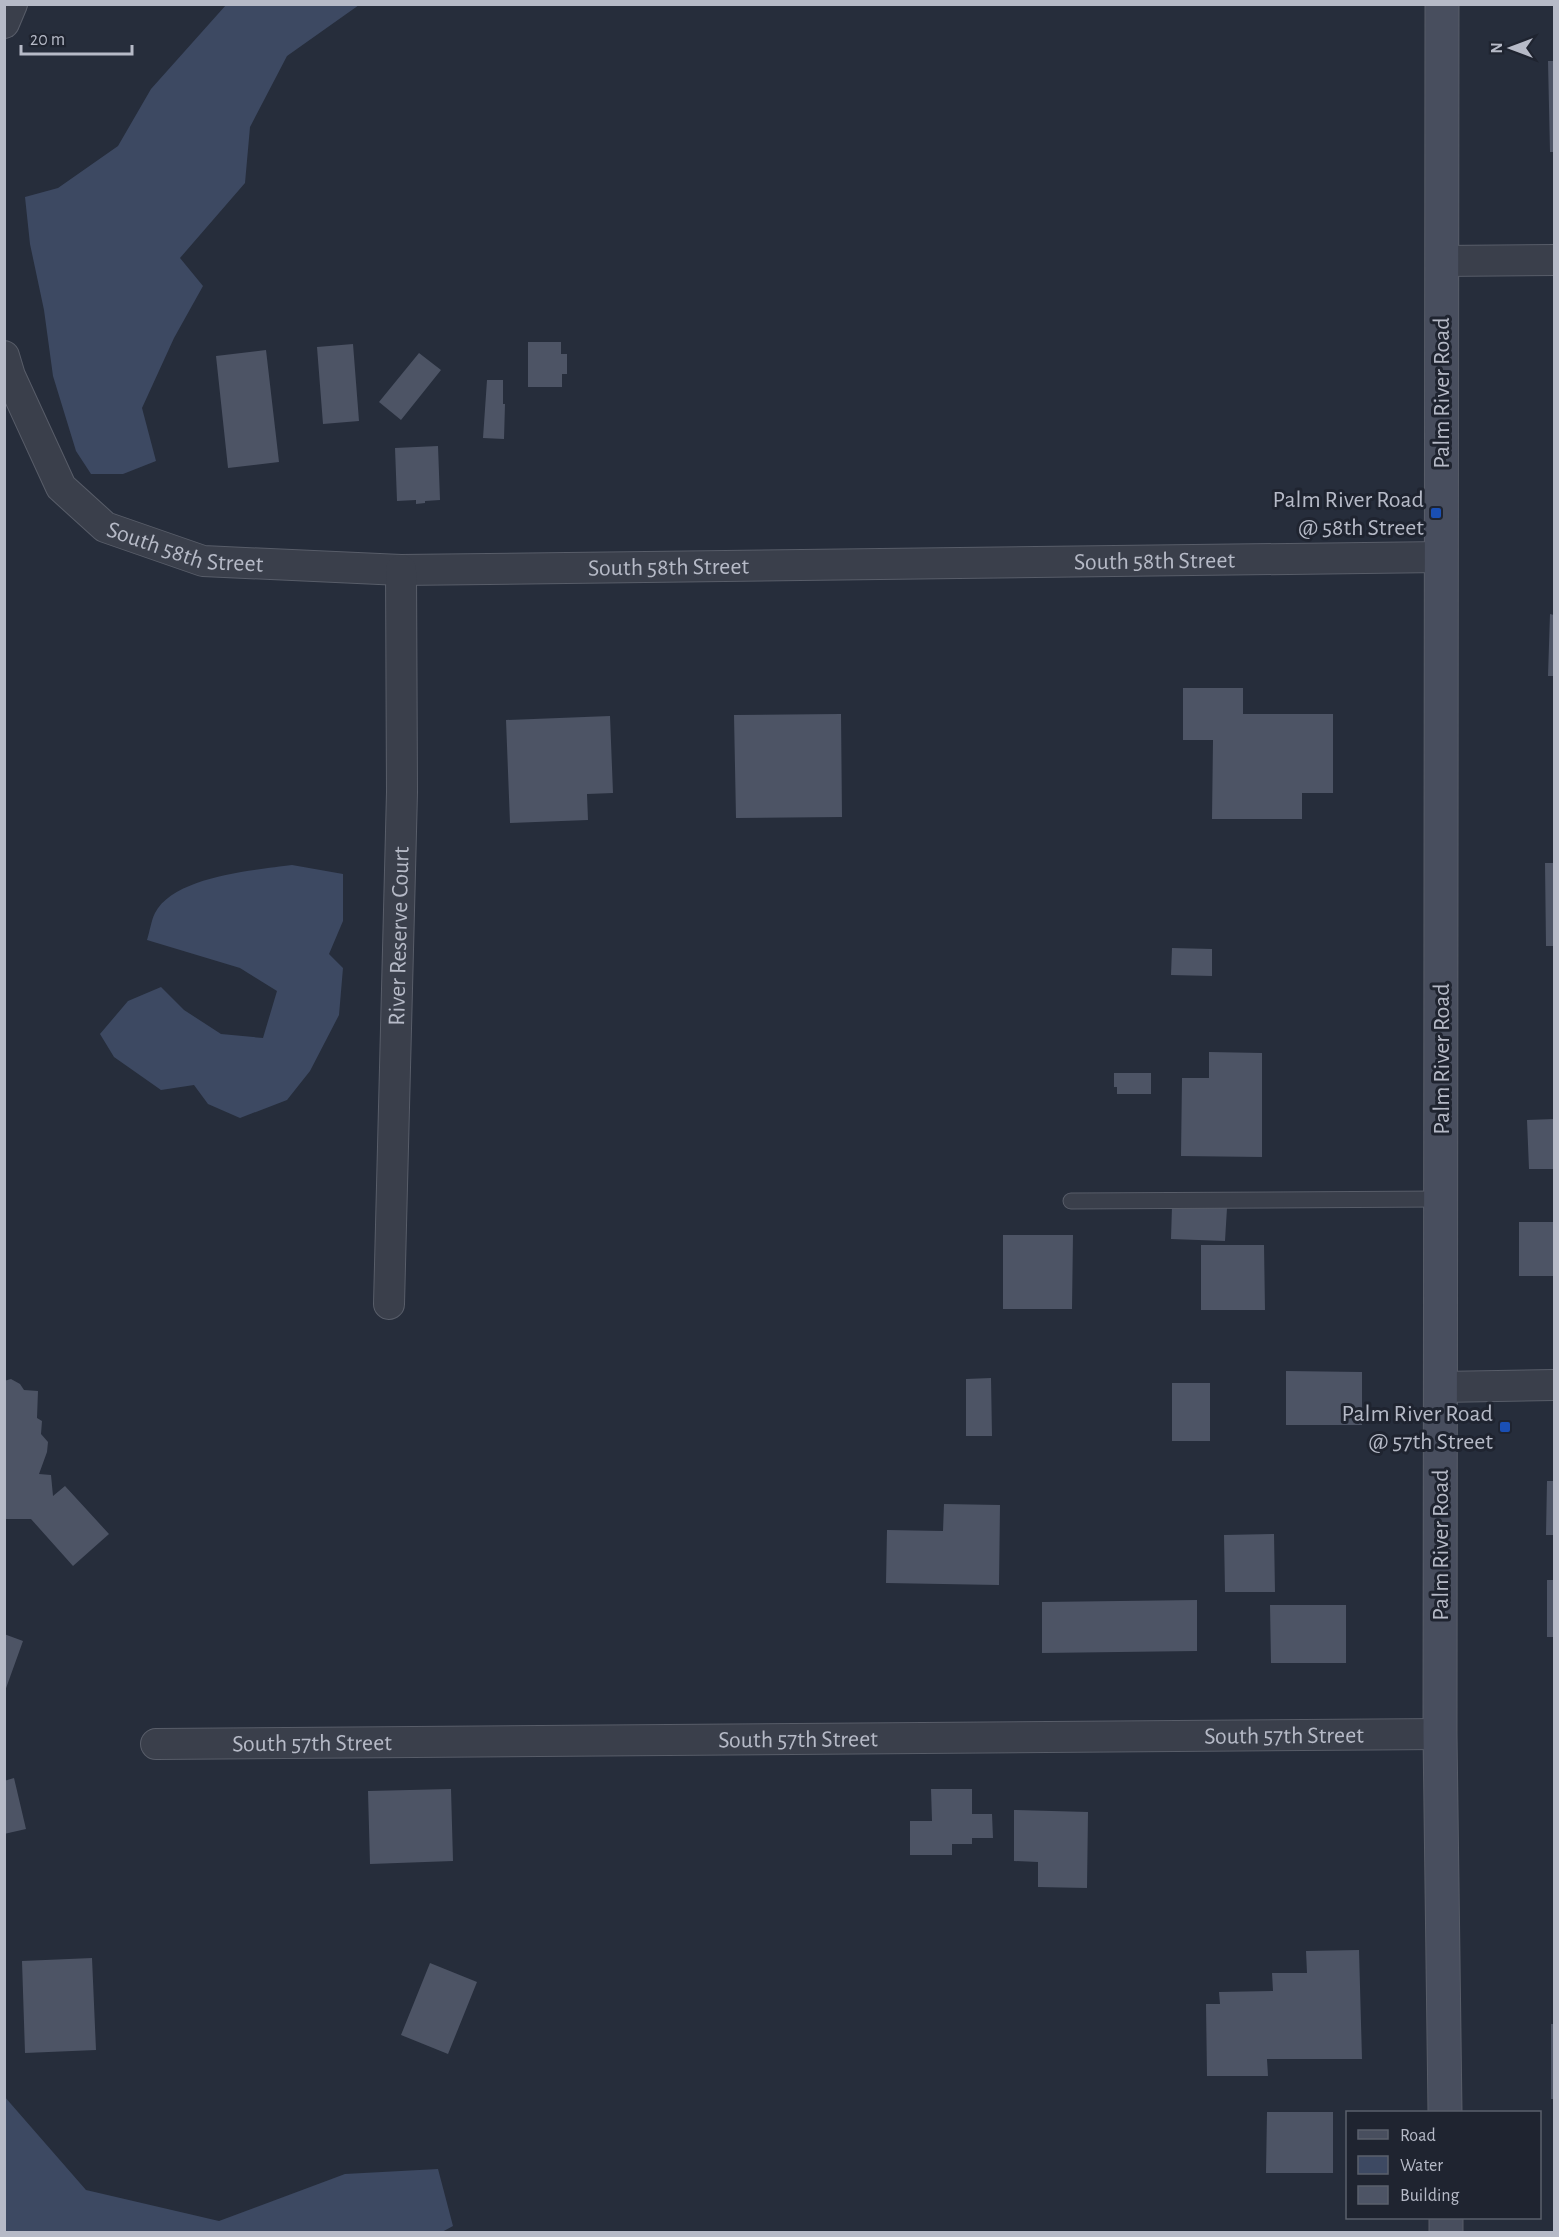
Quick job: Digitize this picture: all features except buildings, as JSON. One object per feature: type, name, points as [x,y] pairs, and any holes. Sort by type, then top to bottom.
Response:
[{"type":"street","points":[[4,23],[12,4]]},
{"type":"street","name":"Palm River Road","points":[[1442,4],[1440,1734],[1445,2111]]},
{"type":"street","points":[[1441,261],[1554,260]]},
{"type":"street","name":"South 58th Street","points":[[4,356],[10,376],[61,487],[105,527],[203,561],[401,570],[1441,557]]},
{"type":"street","name":"River Reserve Court","points":[[389,1304],[402,792],[401,570]]},
{"type":"street","points":[[1440,1387],[1554,1385]]},
{"type":"street","name":"South 57th Street","points":[[156,1744],[1440,1734]]},
{"type":"lane","points":[[1071,1201],[1440,1199]]},
{"type":"water","points":[[226,5],[359,5],[287,56],[250,127],[245,183],[180,258],[203,286],[174,338],[142,408],[156,461],[123,474],[91,474],[76,451],[53,376],[44,310],[30,244],[25,197],[58,188],[118,146],[151,89]]},
{"type":"water","points":[[292,865],[343,874],[343,921],[329,954],[343,968],[339,1015],[310,1071],[287,1100],[240,1118],[208,1104],[194,1085],[161,1090],[114,1057],[100,1034],[128,1001],[161,987],[184,1010],[221,1034],[263,1038],[277,991],[240,968],[147,940],[155,913],[165,901],[179,891],[217,877]]},
{"type":"water","points":[[4,2096],[86,2190],[219,2221],[345,2174],[438,2169],[453,2226],[442,2232],[5,2232]]},
{"type":"place","name":"Palm River Road @ 58th Street","points":[[1436,513]]},
{"type":"place","name":"Palm River Road @ 57th Street","points":[[1505,1427]]}]
